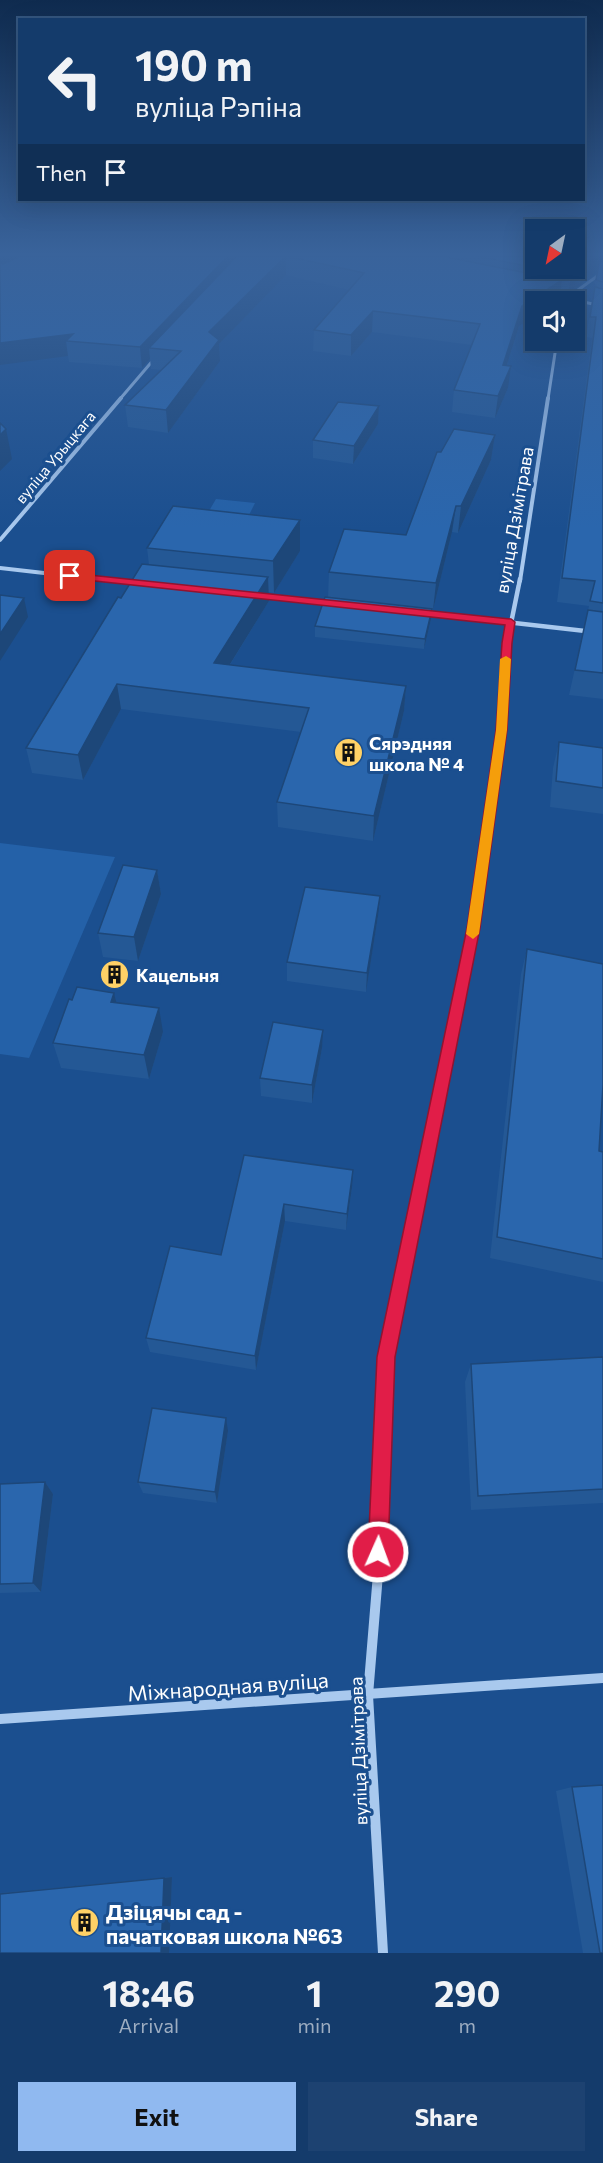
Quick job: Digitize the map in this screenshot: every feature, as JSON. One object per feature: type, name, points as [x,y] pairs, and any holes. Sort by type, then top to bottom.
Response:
[{"type":"street","name":"вуліца Дзімітрава","points":[[383,1953],[368,1695],[378,1574],[386,1357],[474,928],[501,730],[507,643],[524,559],[555,351]]},
{"type":"street","name":"вуліца Урыцкага","points":[[0,540],[156,356]]},
{"type":"street","points":[[0,568],[140,583]]},
{"type":"street","points":[[257,596],[339,604]]},
{"type":"street","points":[[421,613],[603,633]]},
{"type":"street","name":"Міжнародная вуліца","points":[[0,1719],[603,1678]]},
{"type":"shaded area","points":[[216,499],[255,503],[249,515],[209,511]]},
{"type":"shaded area","points":[[0,843],[115,857],[29,1058],[0,1054]]},
{"type":"building","points":[[214,347],[166,410],[125,405],[181,351],[149,348]]},
{"type":"building","points":[[471,347],[509,347],[503,365],[511,366],[498,396],[454,390]]},
{"type":"building","points":[[592,347],[603,347],[603,603],[590,601],[595,581],[562,578]]},
{"type":"building","points":[[338,402],[379,406],[354,446],[313,440]]},
{"type":"building","points":[[0,423],[6,429],[0,435]]},
{"type":"building","points":[[454,429],[495,435],[461,506],[456,506],[436,583],[329,572],[344,529],[406,535],[437,452],[441,452]]},
{"type":"building","points":[[173,506],[300,520],[273,561],[147,548]]},
{"type":"building","points":[[142,564],[268,577],[214,663],[406,686],[374,816],[277,802],[309,708],[117,684],[78,755],[26,748],[118,597],[121,598]]},
{"type":"building","points":[[0,595],[24,598],[0,634]]},
{"type":"building","points":[[325,597],[432,609],[425,639],[315,626]]},
{"type":"building","points":[[588,610],[603,612],[603,673],[575,670]]},
{"type":"building","points":[[559,742],[603,748],[603,788],[556,781]]},
{"type":"building","points":[[123,865],[157,870],[134,937],[98,933]]},
{"type":"building","points":[[305,887],[380,896],[367,973],[287,962]]},
{"type":"building","points":[[527,949],[603,964],[603,1085],[599,1151],[603,1152],[603,1259],[497,1237]]},
{"type":"building","points":[[77,987],[114,993],[111,1002],[159,1008],[144,1055],[53,1043],[69,999],[72,1000]]},
{"type":"building","points":[[273,1022],[323,1030],[312,1085],[260,1078]]},
{"type":"building","points":[[244,1155],[353,1170],[347,1214],[284,1204],[255,1356],[146,1338],[170,1246],[221,1255]]},
{"type":"building","points":[[603,1357],[603,1489],[478,1496],[471,1364]]},
{"type":"building","points":[[152,1408],[226,1418],[215,1492],[138,1482]]},
{"type":"building","points":[[45,1482],[33,1583],[0,1584],[0,1484]]},
{"type":"building","points":[[603,1785],[603,1953],[600,1953],[572,1787]]},
{"type":"building","name":"Дзіцячы сад - пачатковая школа №63","points":[[164,1878],[161,1953],[0,1953],[0,1894]]},
{"type":"slow traffic","points":[[473,934],[501,730],[506,659]]},
{"type":"place","name":"Сярэдняя школа № 4","points":[[348,753]]},
{"type":"place","name":"Кацельня","points":[[115,975]]},
{"type":"place","name":"Дзіцячы сад - пачатковая школа №63","points":[[85,1923]]},
{"type":"route","points":[[70,576],[511,622],[507,643],[501,730],[474,928],[386,1357],[378,1552]]}]
